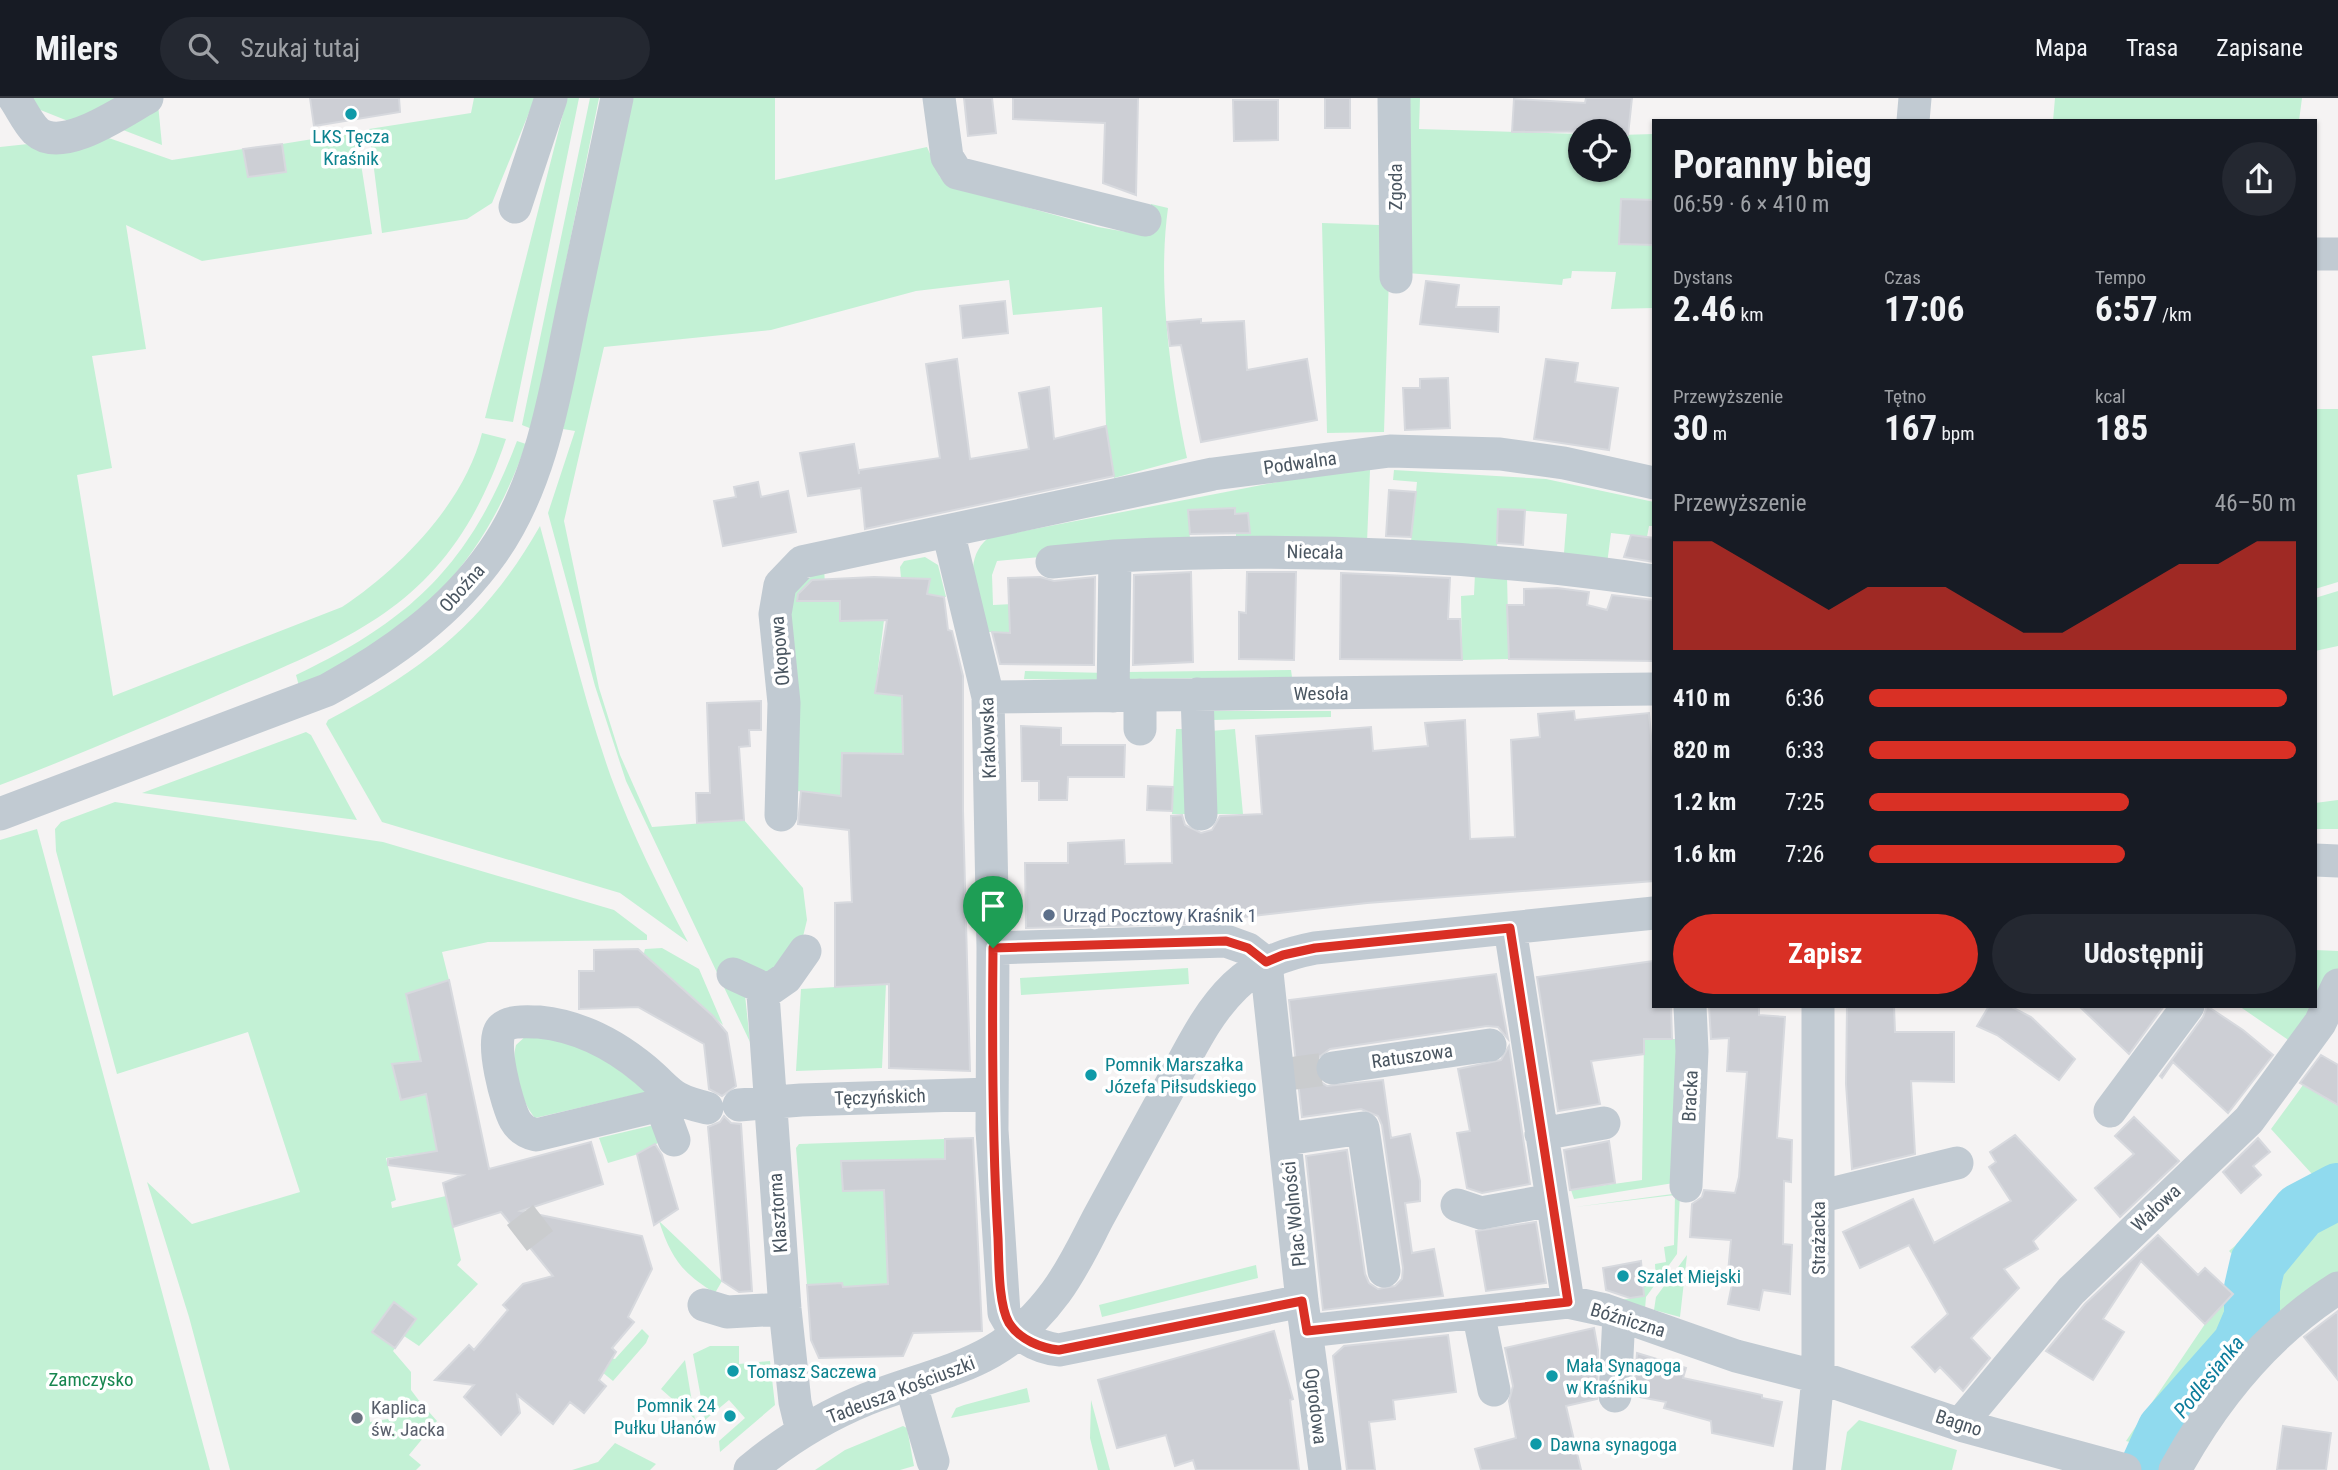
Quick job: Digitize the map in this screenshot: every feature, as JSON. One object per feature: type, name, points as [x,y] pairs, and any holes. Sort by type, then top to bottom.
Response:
[{"type":"street","points":[[14,98],[36,130],[54,138],[84,133],[147,98]]},
{"type":"street","points":[[515,207],[551,98]]},
{"type":"street","name":"Oboźna","points":[[0,814],[327,690],[370,666],[403,643],[443,610],[472,578],[494,551],[517,511],[543,441],[617,98]]},
{"type":"street","points":[[939,98],[947,157],[957,173],[1146,220]]},
{"type":"street","name":"Zgoda","points":[[1394,98],[1396,277]]},
{"type":"street","points":[[1913,119],[1915,98]]},
{"type":"street","points":[[2317,254],[2338,254]]},
{"type":"street","name":"Podwalna","points":[[948,531],[1213,474],[1391,451],[1500,454],[1564,463],[1652,483]]},
{"type":"street","name":"Krakowska","points":[[948,531],[988,697],[993,948]]},
{"type":"street","name":"Okopowa","points":[[781,815],[784,703],[775,614],[780,585],[802,562],[948,531]]},
{"type":"street","name":"Niecała","points":[[1052,562],[1219,551],[1380,553],[1568,569],[1652,581]]},
{"type":"street","points":[[1115,556],[1127,695],[1140,729]]},
{"type":"street","name":"Wesoła","points":[[988,697],[1652,689]]},
{"type":"street","points":[[1197,694],[1200,814]]},
{"type":"street","points":[[2317,860],[2338,861]]},
{"type":"street","points":[[1018,1333],[1046,1305],[1067,1275],[1207,1021],[1236,985],[1266,962],[1315,948],[1652,914]]},
{"type":"street","points":[[1510,928],[1568,1302]]},
{"type":"street","points":[[1266,962],[1248,948],[1226,941],[993,948],[991,1094],[1004,1312],[1018,1333],[1045,1348],[1059,1350],[1305,1316]]},
{"type":"street","points":[[733,974],[757,985],[763,994],[786,978],[804,951]]},
{"type":"street","name":"Plac Wolności","points":[[1266,962],[1284,1075],[1286,1139],[1305,1316]]},
{"type":"street","name":"Wałowa","points":[[1964,1426],[1968,1416],[2071,1291],[2249,1120],[2320,1023],[2338,985]]},
{"type":"street","name":"Klasztorna","points":[[763,994],[710,1104],[785,1309],[795,1402],[802,1431]]},
{"type":"street","name":"Bracka","points":[[1686,1186],[1692,1051],[1690,1008]]},
{"type":"street","name":"Strażacka","points":[[1809,1470],[1818,1377],[1818,1008]]},
{"type":"street","points":[[2110,1111],[2187,1008]]},
{"type":"street","name":"Tęczyńskich","points":[[710,1104],[644,1069],[579,1028],[537,1022],[512,1023],[503,1027],[497,1035],[496,1048],[509,1106],[520,1128],[536,1135],[710,1104],[991,1094]]},
{"type":"street","name":"Ratuszowa","points":[[1333,1068],[1490,1045]]},
{"type":"street","points":[[674,1140],[710,1104]]},
{"type":"street","points":[[1541,1134],[1604,1123]]},
{"type":"street","points":[[1286,1139],[1363,1128],[1384,1271]]},
{"type":"street","points":[[1818,1197],[1957,1163]]},
{"type":"street","points":[[1457,1205],[1481,1213],[1552,1200]]},
{"type":"street","points":[[2175,1470],[2206,1415],[2265,1346],[2338,1288]]},
{"type":"street","name":"Bóźniczna","points":[[1305,1316],[1478,1312],[1568,1302],[1619,1315],[1736,1356],[1818,1377]]},
{"type":"street","points":[[704,1305],[727,1312],[785,1309]]},
{"type":"street","points":[[1478,1312],[1494,1390]]},
{"type":"street","points":[[1615,1396],[1619,1315]]},
{"type":"street","name":"Ogrodowa","points":[[1305,1316],[1325,1470]]},
{"type":"street","name":"Tadeusza Kościuszki","points":[[750,1470],[802,1431],[868,1399],[981,1359],[1018,1333]]},
{"type":"street","name":"Bagno","points":[[1818,1377],[1964,1426],[2110,1468]]},
{"type":"street","points":[[911,1385],[933,1461]]},
{"type":"green space","points":[[25,98],[130,98],[68,121],[33,107]]},
{"type":"green space","points":[[474,98],[535,98],[492,203],[467,219],[382,233],[369,129],[471,113]]},
{"type":"green space","points":[[567,98],[579,98],[513,422],[485,418]]},
{"type":"green space","points":[[590,98],[599,98],[532,429],[522,425]]},
{"type":"green space","points":[[633,98],[775,98],[775,180],[927,147],[940,177],[951,186],[1098,227],[1138,234],[1144,232],[1151,204],[1168,208],[1164,270],[1167,333],[1187,458],[1114,478],[1106,426],[1102,307],[1013,315],[1009,280],[916,291],[771,330],[604,347],[564,521],[599,688],[620,755],[652,827],[744,820],[803,888],[807,920],[800,949],[745,995],[750,1042],[626,781],[595,686],[548,513],[575,431],[563,429]]},
{"type":"green space","points":[[1410,98],[1420,98],[1419,129],[1568,134],[1568,182],[1631,182],[1631,135],[1652,134],[1652,308],[1611,309],[1616,272],[1572,271],[1571,278],[1563,279],[1562,285],[1407,273]]},
{"type":"green space","points":[[2055,98],[2302,98],[2299,119],[2053,119]]},
{"type":"green space","points":[[158,104],[162,145],[118,128]]},
{"type":"green space","points":[[356,132],[372,234],[202,261],[126,225],[146,349],[92,356],[112,468],[77,475],[113,696],[342,607],[386,573],[427,532],[461,484],[482,433],[506,439],[483,495],[457,541],[426,578],[392,608],[353,633],[262,677],[0,785],[0,147],[103,136],[172,160],[243,149],[248,177],[286,172],[282,144]]},
{"type":"green space","points":[[1322,223],[1379,225],[1389,276],[1384,432],[1327,433]]},
{"type":"green space","points":[[2317,409],[2338,409],[2338,582],[2317,588]]},
{"type":"green space","points":[[517,441],[526,444],[499,507],[483,536],[444,587],[395,632],[366,652],[299,686],[296,675],[373,632],[405,609],[433,583],[479,521],[499,484]]},
{"type":"green space","points":[[1370,470],[1367,542],[1236,540],[1236,534],[1250,533],[1248,513],[1235,514],[1234,508],[1189,510],[1190,543],[997,561],[992,575],[993,605],[1057,602],[1057,635],[989,632],[977,596],[973,571],[979,548],[988,538],[1314,475]]},
{"type":"green space","points":[[1394,470],[1546,479],[1652,502],[1652,526],[1649,526],[1647,537],[1611,533],[1607,564],[1564,553],[1567,514],[1499,509],[1497,549],[1411,542],[1417,482],[1393,480]]},
{"type":"green space","points":[[540,526],[582,683],[611,777],[647,861],[688,942],[620,893],[382,822],[326,724],[328,720],[394,682],[423,661],[475,616],[519,560]]},
{"type":"green space","points":[[925,557],[938,565],[946,597],[927,594],[929,580],[901,578],[900,567],[904,561]]},
{"type":"green space","points":[[824,568],[826,601],[840,601],[840,621],[884,620],[875,693],[902,696],[903,754],[842,753],[841,796],[788,790],[790,591]]},
{"type":"green space","points":[[1475,573],[1507,576],[1509,659],[1462,660],[1461,596],[1474,595]]},
{"type":"green space","points":[[2338,591],[2338,646],[2317,651],[2317,597]]},
{"type":"green space","points":[[1291,670],[1292,677],[1127,679],[1127,672]]},
{"type":"green space","points":[[1025,671],[1107,673],[1107,680],[1024,679]]},
{"type":"green space","points":[[1212,711],[1331,711],[1331,717],[1213,720]]},
{"type":"green space","points":[[1176,729],[1191,729],[1197,814],[1172,814]]},
{"type":"green space","points":[[1235,729],[1243,814],[1217,814],[1211,731]]},
{"type":"green space","points":[[306,732],[311,735],[357,820],[142,793]]},
{"type":"green space","points":[[2338,800],[2338,829],[2317,829],[2317,803]]},
{"type":"green space","points":[[115,802],[383,842],[614,910],[647,935],[647,940],[488,942],[442,952],[449,980],[442,982],[444,992],[406,995],[421,1063],[403,1093],[399,1094],[400,1100],[426,1094],[437,1151],[386,1158],[396,1200],[391,1202],[392,1208],[446,1196],[461,1260],[457,1265],[478,1284],[419,1346],[404,1336],[393,1351],[411,1372],[411,1390],[423,1406],[369,1413],[370,1422],[429,1412],[437,1421],[409,1455],[421,1465],[416,1470],[230,1470],[189,1317],[147,1182],[192,1224],[300,1192],[248,1032],[117,1074],[56,851],[55,829],[61,822]]},
{"type":"green space","name":"Zamczysko","points":[[37,829],[210,1470],[0,1470],[0,840]]},
{"type":"green space","points":[[662,948],[699,969],[723,1025],[658,967],[654,970],[643,957],[645,949]]},
{"type":"green space","points":[[2317,950],[2338,951],[2338,971],[2317,1006]]},
{"type":"green space","points":[[1188,968],[1189,984],[1021,995],[1020,978]]},
{"type":"green space","points":[[886,984],[882,1068],[796,1071],[801,989]]},
{"type":"green space","points":[[2242,1008],[2316,1008],[2294,1044]]},
{"type":"green space","points":[[527,1035],[575,1036],[647,1092],[535,1118],[521,1093],[514,1063],[516,1045]]},
{"type":"green space","points":[[1644,1039],[1684,1039],[1680,1182],[1574,1199],[1571,1190],[1642,1180]]},
{"type":"green space","points":[[2303,1085],[2338,1106],[2338,1278],[2168,1453],[2126,1441],[2205,1324],[2233,1293],[2244,1266],[2229,1251],[2285,1203],[2290,1208],[2322,1185],[2271,1129]]},
{"type":"green space","points":[[654,1125],[658,1143],[635,1155],[608,1163],[599,1138]]},
{"type":"green space","points":[[945,1139],[945,1159],[841,1161],[843,1190],[884,1190],[920,1302],[843,1287],[807,1285],[796,1148],[799,1144]]},
{"type":"green space","points":[[1680,1193],[1677,1254],[1646,1297],[1645,1309],[1614,1301],[1644,1296],[1643,1284],[1656,1282],[1655,1264],[1666,1262],[1664,1247],[1674,1245],[1675,1195],[1575,1207]]},
{"type":"green space","points":[[659,1221],[722,1281],[715,1293],[694,1279],[679,1263],[668,1245]]},
{"type":"green space","points":[[1687,1255],[1680,1317],[1654,1310],[1656,1297]]},
{"type":"green space","points":[[1256,1265],[1258,1278],[1102,1317],[1099,1305]]},
{"type":"green space","points":[[642,1329],[649,1336],[646,1343],[613,1381],[602,1372],[610,1358],[615,1359]]},
{"type":"green space","points":[[710,1346],[739,1346],[739,1364],[770,1361],[775,1405],[720,1452],[719,1441],[745,1418],[729,1400],[705,1420],[693,1354]]},
{"type":"green space","points":[[685,1360],[695,1419],[661,1389]]},
{"type":"green space","points":[[1027,1388],[1030,1402],[951,1418],[956,1408]]},
{"type":"green space","points":[[1091,1400],[1110,1470],[1098,1470],[1090,1438]]},
{"type":"green space","points":[[1859,1420],[1957,1450],[1952,1470],[1841,1470],[1847,1432]]},
{"type":"green space","points":[[903,1426],[907,1428],[914,1466],[900,1470],[815,1470],[845,1450]]},
{"type":"green space","points":[[615,1443],[656,1464],[650,1470],[572,1470],[598,1462]]},
{"type":"building","name":"LKS Tęcza Kraśnik","points":[[310,98],[399,98],[400,112],[314,126]]},
{"type":"building","points":[[964,98],[992,98],[996,133],[968,136]]},
{"type":"building","points":[[1013,98],[1138,98],[1136,195],[1103,183],[1105,123],[1013,119]]},
{"type":"building","points":[[1325,98],[1350,98],[1350,128],[1325,128]]},
{"type":"building","points":[[1586,98],[1632,98],[1630,119],[1568,119],[1568,131],[1512,132],[1514,99],[1585,103]]},
{"type":"building","points":[[1233,100],[1278,100],[1278,140],[1234,141]]},
{"type":"building","points":[[282,144],[286,172],[248,177],[243,149]]},
{"type":"building","points":[[1621,199],[1652,200],[1652,245],[1619,244]]},
{"type":"building","points":[[1426,281],[1459,285],[1456,307],[1499,307],[1498,332],[1420,324]]},
{"type":"building","points":[[1005,301],[1008,333],[963,338],[960,306]]},
{"type":"building","points":[[1201,319],[1201,323],[1244,321],[1247,370],[1307,359],[1317,420],[1201,442],[1181,345],[1170,346],[1167,322]]},
{"type":"building","points":[[957,359],[970,459],[1029,449],[1019,393],[1049,387],[1054,439],[1106,426],[1114,476],[865,529],[861,488],[808,496],[800,453],[854,444],[859,474],[859,470],[940,458],[926,364]]},
{"type":"building","points":[[1546,359],[1578,363],[1575,382],[1618,388],[1609,450],[1534,439]]},
{"type":"building","points":[[1448,378],[1450,428],[1405,430],[1403,388],[1420,388],[1420,379]]},
{"type":"building","points":[[758,482],[761,497],[788,491],[796,532],[723,546],[714,501],[736,497],[734,487]]},
{"type":"building","points":[[1389,490],[1416,492],[1411,537],[1386,536]]},
{"type":"building","points":[[1235,508],[1235,514],[1248,513],[1250,533],[1190,534],[1188,510]]},
{"type":"building","points":[[1498,509],[1525,510],[1523,545],[1497,543]]},
{"type":"building","points":[[1631,535],[1652,538],[1652,562],[1624,557]]},
{"type":"building","points":[[1191,572],[1193,662],[1133,665],[1134,575]]},
{"type":"building","points":[[1247,572],[1296,572],[1294,660],[1239,659],[1239,612],[1246,613]]},
{"type":"building","points":[[1341,573],[1450,578],[1448,619],[1460,619],[1462,660],[1340,659]]},
{"type":"building","points":[[874,577],[930,579],[927,594],[944,597],[948,630],[952,631],[963,676],[963,811],[970,1071],[889,1068],[889,984],[835,987],[835,903],[852,902],[849,830],[798,824],[801,791],[841,796],[842,753],[903,754],[902,696],[875,693],[887,620],[840,621],[840,601],[797,601],[798,594],[812,580]]},
{"type":"building","points":[[1040,577],[1054,581],[1095,577],[1094,665],[1000,664],[992,632],[1010,633],[1008,578]]},
{"type":"building","points":[[1557,588],[1589,592],[1587,605],[1607,610],[1612,595],[1652,600],[1652,661],[1509,659],[1507,605],[1524,605],[1524,589]]},
{"type":"building","points":[[761,701],[761,730],[749,730],[750,746],[739,747],[744,820],[697,823],[696,793],[710,793],[707,703]]},
{"type":"building","points":[[1574,711],[1575,720],[1649,713],[1652,747],[1652,881],[1367,903],[1244,917],[1244,921],[1231,923],[1026,928],[1025,863],[1068,863],[1068,843],[1124,840],[1125,864],[1172,863],[1171,816],[1182,815],[1185,825],[1201,833],[1212,830],[1220,816],[1262,814],[1256,736],[1371,727],[1373,751],[1428,746],[1425,723],[1465,720],[1470,839],[1515,837],[1511,740],[1540,737],[1538,714]]},
{"type":"building","points":[[1021,726],[1061,728],[1061,745],[1125,745],[1124,777],[1068,777],[1067,800],[1039,800],[1039,781],[1022,781]]},
{"type":"building","points":[[1148,786],[1173,787],[1172,811],[1147,810]]},
{"type":"building","points":[[638,949],[713,1016],[727,1033],[736,1086],[722,1096],[709,1089],[704,1044],[638,1007],[579,1009],[579,971],[594,971],[594,950]]},
{"type":"building","points":[[1652,961],[1652,1008],[1671,1008],[1672,1039],[1644,1039],[1644,1054],[1591,1061],[1600,1104],[1558,1111],[1537,977]]},
{"type":"building","points":[[1496,974],[1508,1039],[1498,1027],[1487,1026],[1330,1049],[1315,1060],[1314,1071],[1318,1080],[1327,1086],[1383,1080],[1391,1138],[1410,1134],[1420,1181],[1420,1201],[1405,1203],[1412,1253],[1434,1249],[1443,1296],[1323,1310],[1306,1156],[1347,1150],[1365,1274],[1369,1283],[1378,1289],[1395,1286],[1402,1279],[1403,1268],[1382,1125],[1378,1116],[1361,1109],[1302,1117],[1289,1000]]},
{"type":"building","points":[[449,980],[489,1169],[591,1142],[603,1184],[521,1211],[642,1236],[652,1269],[628,1317],[634,1322],[612,1348],[616,1352],[599,1380],[606,1386],[584,1413],[570,1402],[553,1424],[517,1395],[520,1413],[501,1435],[464,1397],[474,1385],[435,1380],[469,1345],[474,1350],[508,1310],[503,1305],[523,1284],[553,1276],[501,1212],[453,1227],[443,1183],[463,1175],[388,1165],[388,1159],[437,1151],[426,1094],[401,1100],[392,1064],[421,1061],[406,994]]},
{"type":"building","points":[[1709,1008],[1759,1008],[1759,1015],[1785,1017],[1777,1138],[1792,1140],[1791,1182],[1784,1181],[1783,1244],[1792,1245],[1790,1294],[1763,1290],[1759,1310],[1728,1304],[1732,1284],[1727,1283],[1731,1240],[1690,1237],[1692,1204],[1702,1197],[1704,1190],[1735,1193],[1739,1177],[1747,1072],[1727,1071],[1729,1038],[1711,1039]]},
{"type":"building","points":[[1847,1008],[1894,1008],[1895,1032],[1954,1032],[1954,1082],[1911,1081],[1915,1154],[1852,1169],[1846,1084]]},
{"type":"building","points":[[1988,1008],[2014,1008],[2031,1017],[2075,1059],[2059,1080],[1997,1035],[1977,1026]]},
{"type":"building","points":[[2081,1008],[2163,1008],[2129,1054]]},
{"type":"building","points":[[2206,1008],[2210,1008],[2273,1055],[2228,1113],[2173,1062],[2162,1078],[2160,1076],[2203,1017]]},
{"type":"building","points":[[1509,1046],[1530,1184],[1482,1193],[1467,1188],[1457,1133],[1470,1131],[1458,1069],[1501,1060]]},
{"type":"building","points":[[2321,1055],[2338,1065],[2338,1105],[2300,1083]]},
{"type":"building","points":[[724,1116],[731,1123],[741,1124],[752,1291],[739,1292],[722,1281],[708,1127],[720,1122]]},
{"type":"building","points":[[2134,1117],[2179,1161],[2120,1217],[2095,1188],[2134,1154],[2115,1136]]},
{"type":"building","points":[[2015,1135],[2076,1200],[2033,1241],[2038,1249],[2004,1269],[2019,1288],[1971,1338],[1990,1358],[1963,1391],[1940,1367],[1935,1372],[1912,1347],[1948,1314],[1909,1245],[1860,1268],[1843,1232],[1913,1199],[1934,1243],[2011,1201],[1989,1167],[1996,1162],[1990,1152]]},
{"type":"building","points":[[973,1138],[982,1331],[913,1333],[903,1356],[819,1358],[811,1340],[807,1285],[842,1283],[843,1287],[888,1284],[884,1190],[843,1191],[841,1161],[945,1159],[945,1139]]},
{"type":"building","points":[[2258,1138],[2270,1152],[2253,1166],[2261,1175],[2241,1193],[2223,1172]]},
{"type":"building","points":[[1609,1141],[1615,1183],[1570,1190],[1564,1150]]},
{"type":"building","points":[[655,1144],[662,1155],[678,1209],[654,1225],[637,1154]]},
{"type":"building","points":[[1536,1222],[1546,1283],[1486,1291],[1476,1231]]},
{"type":"building","points":[[2158,1235],[2198,1275],[2205,1268],[2233,1294],[2205,1324],[2141,1261],[2103,1319],[2124,1332],[2093,1380],[2046,1351],[2085,1304]]},
{"type":"building","name":"Szalet Miejski","points":[[1641,1261],[1644,1296],[1630,1298],[1606,1290],[1603,1268]]},
{"type":"building","points":[[394,1302],[416,1319],[395,1348],[372,1332]]},
{"type":"building","points":[[2338,1311],[2338,1380],[2304,1337]]},
{"type":"building","points":[[1594,1328],[1598,1350],[1597,1399],[1566,1406],[1581,1470],[1481,1470],[1475,1449],[1516,1438],[1509,1401],[1513,1386],[1505,1348]]},
{"type":"building","points":[[1274,1331],[1293,1399],[1290,1400],[1299,1470],[1196,1470],[1193,1460],[1175,1466],[1166,1435],[1117,1448],[1098,1380]]},
{"type":"building","points":[[1448,1335],[1456,1392],[1393,1400],[1395,1419],[1369,1422],[1375,1470],[1347,1470],[1333,1356],[1344,1346]]},
{"type":"building","points":[[1637,1353],[1686,1368],[1683,1378],[1782,1402],[1773,1446],[1712,1433],[1711,1421],[1664,1408],[1666,1402],[1634,1396]]},
{"type":"building","points":[[2283,1426],[2331,1433],[2326,1470],[2277,1470]]},
{"type":"waterway","name":"Podlesianka","points":[[2147,1470],[2165,1430],[2240,1345],[2252,1317],[2252,1288],[2258,1262],[2300,1211],[2338,1191]]},
{"type":"tunnel","points":[[1288,1074],[1333,1068]]},
{"type":"tunnel","points":[[520,1215],[540,1241]]},
{"type":"place","name":"LKS Tęcza Kraśnik","points":[[351,114]]},
{"type":"place","name":"Urząd Pocztowy Kraśnik 1","points":[[1049,915]]},
{"type":"place","name":"Pomnik Marszałka Józefa Piłsudskiego","points":[[1091,1075]]},
{"type":"place","name":"Szalet Miejski","points":[[1623,1276]]},
{"type":"place","name":"Tomasz Saczewa","points":[[733,1371]]},
{"type":"place","name":"Mała Synagoga w Kraśniku","points":[[1552,1376]]},
{"type":"place","name":"Pomnik 24 Pułku Ułanów","points":[[730,1416]]},
{"type":"place","name":"Kaplica św. Jacka","points":[[357,1418]]},
{"type":"place","name":"Dawna synagoga","points":[[1536,1444]]},
{"type":"route","points":[[1510,928],[1568,1302],[1307,1331],[1302,1301],[1059,1350],[1035,1344],[1018,1333],[1004,1312],[992,1130],[993,948],[1226,941],[1248,948],[1266,962],[1315,948],[1510,928]]}]
